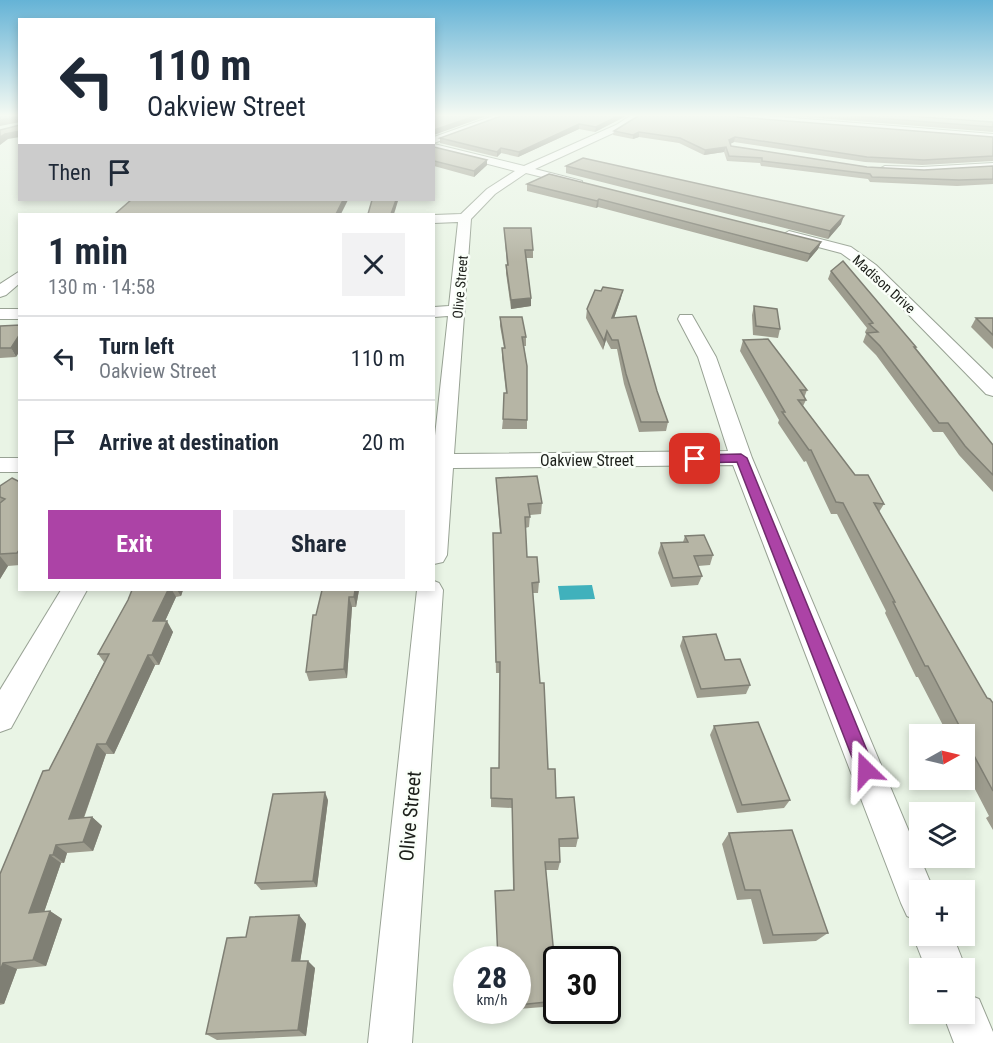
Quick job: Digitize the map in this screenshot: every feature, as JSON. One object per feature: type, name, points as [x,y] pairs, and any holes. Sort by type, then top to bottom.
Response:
[{"type":"street","points":[[502,165],[596,186]]},
{"type":"street","points":[[435,219],[465,218],[478,202],[522,170],[534,165]]},
{"type":"street","points":[[874,168],[922,170],[993,166]]},
{"type":"street","name":"Olive Street","points":[[435,532],[438,461],[458,311],[465,218]]},
{"type":"street","name":"Madison Drive","points":[[779,232],[846,250],[872,268],[990,384]]},
{"type":"street","points":[[0,292],[18,277]]},
{"type":"street","points":[[435,312],[458,311]]},
{"type":"street","points":[[0,314],[18,314]]},
{"type":"street","points":[[686,318],[707,357],[741,458],[911,880]]},
{"type":"street","name":"Oakview Street","points":[[438,461],[741,458]]},
{"type":"street","points":[[0,465],[18,465]]},
{"type":"street","points":[[0,718],[73,591]]},
{"type":"street","name":"Olive Street","points":[[390,1043],[430,591]]},
{"type":"street","points":[[968,1024],[976,1043]]},
{"type":"water","points":[[592,585],[595,599],[560,600],[558,586]]},
{"type":"building","points":[[449,165],[481,165],[474,171]]},
{"type":"building","points":[[613,165],[844,216],[830,231],[566,166]]},
{"type":"building","points":[[793,165],[852,165],[924,170],[993,166],[993,179],[872,177],[870,174]]},
{"type":"building","points":[[549,174],[821,242],[810,254],[599,199],[597,201],[527,184]]},
{"type":"building","points":[[130,201],[342,201],[336,213],[116,213]]},
{"type":"building","points":[[372,201],[396,201],[391,213],[368,213]]},
{"type":"building","points":[[504,228],[531,228],[533,250],[525,250],[531,298],[511,300]]},
{"type":"building","points":[[843,261],[916,347],[914,347],[993,445],[993,475],[965,446],[948,423],[939,423],[880,346],[867,333],[878,332],[869,324],[873,323],[831,271]]},
{"type":"building","points":[[603,287],[623,290],[612,318],[636,316],[668,422],[641,422],[618,340],[612,340],[607,331],[604,341],[587,309],[595,290],[601,291]]},
{"type":"building","points":[[754,306],[777,309],[780,329],[756,326]]},
{"type":"building","points":[[500,317],[522,317],[526,337],[522,337],[527,366],[527,420],[503,419],[504,393],[507,393],[502,348],[505,348]]},
{"type":"building","points":[[976,318],[993,318],[993,335]]},
{"type":"building","points":[[18,325],[18,337],[11,348],[0,348],[0,326]]},
{"type":"building","points":[[768,339],[807,390],[800,390],[806,400],[798,400],[855,475],[868,475],[884,504],[874,503],[987,698],[993,703],[993,791],[975,757],[975,724],[958,724],[928,666],[925,666],[893,602],[895,602],[843,503],[836,502],[811,450],[782,412],[785,412],[743,340]]},
{"type":"building","points":[[537,476],[542,503],[528,504],[530,517],[525,517],[527,557],[537,557],[539,582],[532,583],[540,683],[544,683],[548,769],[555,769],[556,798],[574,797],[578,838],[559,839],[560,862],[545,862],[553,946],[543,946],[543,1002],[531,1004],[531,946],[497,946],[495,891],[514,890],[512,799],[491,798],[491,768],[499,768],[500,662],[496,662],[493,533],[501,533],[496,478]]},
{"type":"building","points":[[12,478],[18,481],[17,553],[0,554],[0,503],[5,499],[0,497],[0,486]]},
{"type":"building","points":[[704,535],[713,555],[694,556],[702,576],[673,578],[661,543],[688,542],[685,536]]},
{"type":"building","points":[[132,591],[168,591],[153,621],[167,621],[152,655],[148,655],[106,744],[97,744],[69,819],[92,817],[83,842],[56,845],[53,855],[50,855],[29,913],[50,911],[33,960],[3,963],[0,971],[0,874],[43,771],[49,770],[109,654],[98,654]]},
{"type":"building","points":[[322,591],[355,591],[354,597],[349,597],[344,669],[306,672],[313,615],[316,615]]},
{"type":"building","points":[[716,634],[725,660],[740,659],[750,685],[701,689],[683,637]]},
{"type":"building","points":[[758,722],[790,800],[742,805],[714,726]]},
{"type":"building","points":[[325,792],[313,881],[255,883],[273,794]]},
{"type":"building","points":[[792,830],[828,933],[773,935],[760,890],[745,890],[729,833]]},
{"type":"building","points":[[299,915],[292,961],[308,961],[298,1030],[206,1034],[227,938],[246,937],[250,917]]},
{"type":"route","points":[[695,459],[741,458],[866,770]]}]
